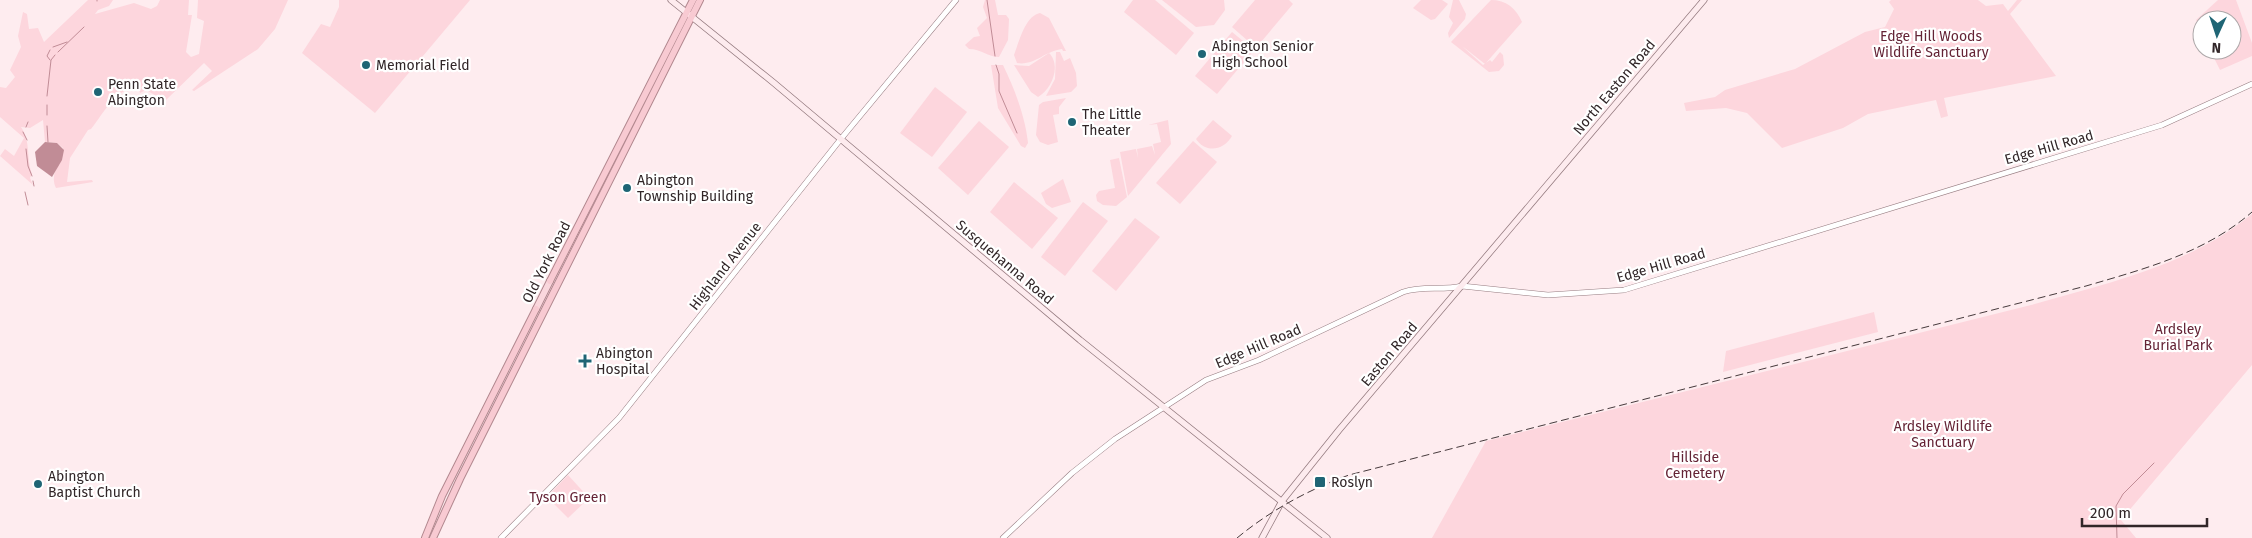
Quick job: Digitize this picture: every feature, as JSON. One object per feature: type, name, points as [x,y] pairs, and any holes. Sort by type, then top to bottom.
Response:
[{"type":"highway","name":"Old York Road","points":[[433,538],[463,473],[689,13],[693,0]]},
{"type":"highway","name":"Old York Road","points":[[550,281],[689,13],[700,0]]},
{"type":"highway","name":"Old York Road","points":[[425,538],[442,496],[536,309]]},
{"type":"main road","name":"Susquehanna Road","points":[[671,0],[689,13],[1080,340],[1327,538]]},
{"type":"main road","name":"North Easton Road","points":[[1543,190],[1704,0]]},
{"type":"main road","name":"Easton Road","points":[[1262,538],[1282,501],[1543,190]]},
{"type":"main road","name":"Old York Road","points":[[536,309],[550,281]]},
{"type":"street","name":"Highland Avenue","points":[[501,538],[619,418],[840,140],[956,0]]},
{"type":"street","name":"Edge Hill Road","points":[[1003,538],[1072,473],[1115,439],[1212,377],[1258,360],[1404,292],[1420,288],[1451,289],[1462,286],[1548,295],[1624,290],[1811,231],[1918,201],[2009,170],[2162,125],[2252,84]]},
{"type":"green space","name":"Penn State Abington","points":[[88,0],[113,0],[109,6],[98,10],[95,14],[134,3],[151,9],[157,6],[160,0],[189,0],[188,15],[192,15],[186,52],[191,57],[199,54],[204,21],[197,18],[198,0],[288,0],[275,29],[258,49],[194,91],[192,90],[212,71],[204,63],[165,101],[146,90],[140,93],[138,86],[122,92],[116,97],[91,129],[88,130],[70,158],[67,182],[92,180],[93,182],[56,188],[54,178],[63,148],[57,143],[45,142],[43,120],[30,128],[21,127],[26,138],[32,174],[30,178],[33,185],[0,156],[5,149],[14,156],[24,138],[0,117],[0,87],[6,88],[15,77],[10,70],[21,47],[18,36],[23,12],[27,14],[29,29],[38,28],[44,42]]},
{"type":"green space","name":"Memorial Field","points":[[339,0],[470,0],[375,113],[302,53],[321,24],[330,27],[339,7]]},
{"type":"green space","points":[[985,0],[995,0],[998,15],[1006,15],[1009,19],[1008,40],[999,57],[969,49],[965,45],[974,37],[980,36],[977,28],[987,18],[983,7]]},
{"type":"green space","points":[[1133,0],[1155,0],[1194,33],[1176,55],[1124,12]]},
{"type":"green space","points":[[1162,0],[1224,0],[1225,10],[1214,25],[1196,27]]},
{"type":"green space","points":[[1255,0],[1289,0],[1293,4],[1256,48],[1232,27]]},
{"type":"green space","points":[[1421,0],[1442,0],[1448,4],[1435,19],[1431,20],[1413,8]]},
{"type":"green space","points":[[1453,0],[1459,0],[1466,14],[1465,19],[1449,38],[1448,33],[1453,23],[1449,17]]},
{"type":"green space","points":[[1491,0],[1501,1],[1517,13],[1522,22],[1486,63],[1490,60],[1492,62],[1500,52],[1503,55],[1504,65],[1499,71],[1489,72],[1451,42]],"holes":[[[1462,46],[1485,64],[1483,65]]]},
{"type":"green space","name":"Edge Hill Woods Wildlife Sanctuary","points":[[1891,0],[1978,0],[1986,6],[2003,4],[2008,11],[2017,0],[2022,0],[2010,14],[2056,76],[1944,98],[1948,116],[1941,118],[1936,100],[1868,114],[1843,128],[1782,148],[1747,113],[1726,108],[1686,111],[1684,103],[1715,97],[1725,90],[1795,69],[1865,32],[1885,27],[1894,9],[1889,2]]},
{"type":"green space","points":[[2218,0],[2236,0],[2240,10],[2207,10]]},
{"type":"green space","points":[[1040,13],[1049,18],[1066,51],[1062,49],[1056,50],[1029,62],[1017,63],[1014,55],[1023,30],[1030,19]]},
{"type":"green space","points":[[2242,16],[2252,43],[2252,56],[2220,70],[2215,60],[2242,60]]},
{"type":"green space","points":[[1232,32],[1254,50],[1217,94],[1195,76]]},
{"type":"green space","points":[[1056,52],[1060,52],[1064,61],[1070,58],[1076,73],[1077,86],[1071,92],[1046,96],[1055,79]]},
{"type":"green space","points":[[1049,53],[1055,64],[1055,71],[1051,83],[1043,94],[1038,97],[1031,92],[1014,65],[1029,66]]},
{"type":"green space","points":[[991,65],[1003,65],[1011,83],[1024,122],[1028,143],[1025,148],[1021,146],[998,108]]},
{"type":"green space","points":[[935,87],[967,112],[932,157],[900,133]]},
{"type":"green space","points":[[1066,98],[1059,107],[1059,114],[1053,115],[1058,142],[1048,145],[1040,142],[1036,135],[1039,105],[1043,102]]},
{"type":"green space","points":[[1168,120],[1171,144],[1128,196],[1120,152],[1136,149],[1138,158],[1137,149],[1152,146],[1155,155],[1153,144],[1161,142],[1157,124],[1148,125]]},
{"type":"green space","points":[[1213,120],[1232,136],[1229,141],[1220,147],[1205,147],[1196,139]]},
{"type":"green space","points":[[979,121],[1009,147],[968,195],[938,168]]},
{"type":"green space","points":[[1193,141],[1217,162],[1180,204],[1156,183]]},
{"type":"green space","points":[[1119,158],[1127,197],[1116,206],[1103,205],[1097,201],[1096,195],[1099,191],[1115,188],[1110,160]]},
{"type":"green space","points":[[1063,179],[1071,202],[1052,208],[1046,204],[1041,193]]},
{"type":"green space","points":[[1014,182],[1058,218],[1032,249],[990,212]]},
{"type":"green space","points":[[1083,202],[1108,221],[1065,276],[1041,257]]},
{"type":"green space","points":[[2252,214],[2252,365],[2121,520],[2136,538],[1432,538],[1486,441],[2031,305],[2118,280],[2174,260],[2202,247],[2228,232]]},
{"type":"green space","points":[[1135,218],[1160,237],[1116,291],[1092,271]]},
{"type":"green space","points":[[1874,312],[1878,332],[1723,372],[1726,351]]},
{"type":"green space","name":"Tyson Green","points":[[568,475],[589,498],[568,518],[547,497]]},
{"type":"shaded area","points":[[45,142],[57,143],[64,150],[62,160],[52,177],[37,166],[35,152]]},
{"type":"waterway","points":[[987,0],[995,56]]},
{"type":"waterway","points":[[58,52],[84,27]]},
{"type":"waterway","points":[[53,47],[67,42]]},
{"type":"waterway","points":[[50,50],[47,56],[50,60]]},
{"type":"waterway","points":[[47,96],[51,60],[55,55]]},
{"type":"waterway","points":[[996,65],[999,74],[999,91],[1017,133]]},
{"type":"waterway","points":[[47,105],[47,115]]},
{"type":"waterway","points":[[26,127],[28,122]]},
{"type":"waterway","points":[[47,126],[48,142]]},
{"type":"waterway","points":[[23,132],[27,140]]},
{"type":"waterway","points":[[26,149],[28,166],[32,176]]},
{"type":"waterway","points":[[33,181],[34,186]]},
{"type":"waterway","points":[[25,192],[28,205]]},
{"type":"waterway","points":[[2117,538],[2116,506],[2123,494],[2154,463]]},
{"type":"railway","points":[[1237,538],[1263,518],[1290,502],[1319,487],[1349,475],[2086,286],[2152,266],[2194,249],[2234,226],[2252,212]]},
{"type":"place","name":"Abington Senior High School","points":[[1202,54]]},
{"type":"place","name":"Memorial Field","points":[[366,65]]},
{"type":"place","name":"Penn State Abington","points":[[98,92]]},
{"type":"place","name":"The Little Theater","points":[[1072,122]]},
{"type":"place","name":"Abington Township Building","points":[[627,188]]},
{"type":"place","name":"Abington Hospital","points":[[585,361]]},
{"type":"place","name":"Roslyn","points":[[1320,482]]},
{"type":"place","name":"Abington Baptist Church","points":[[38,484]]},
{"type":"park label","name":"Ardsley Burial Park","points":[[2178,338]]},
{"type":"park label","name":"Ardsley Wildlife Sanctuary","points":[[1943,434]]},
{"type":"park label","name":"Hillside Cemetery","points":[[1695,466]]}]
